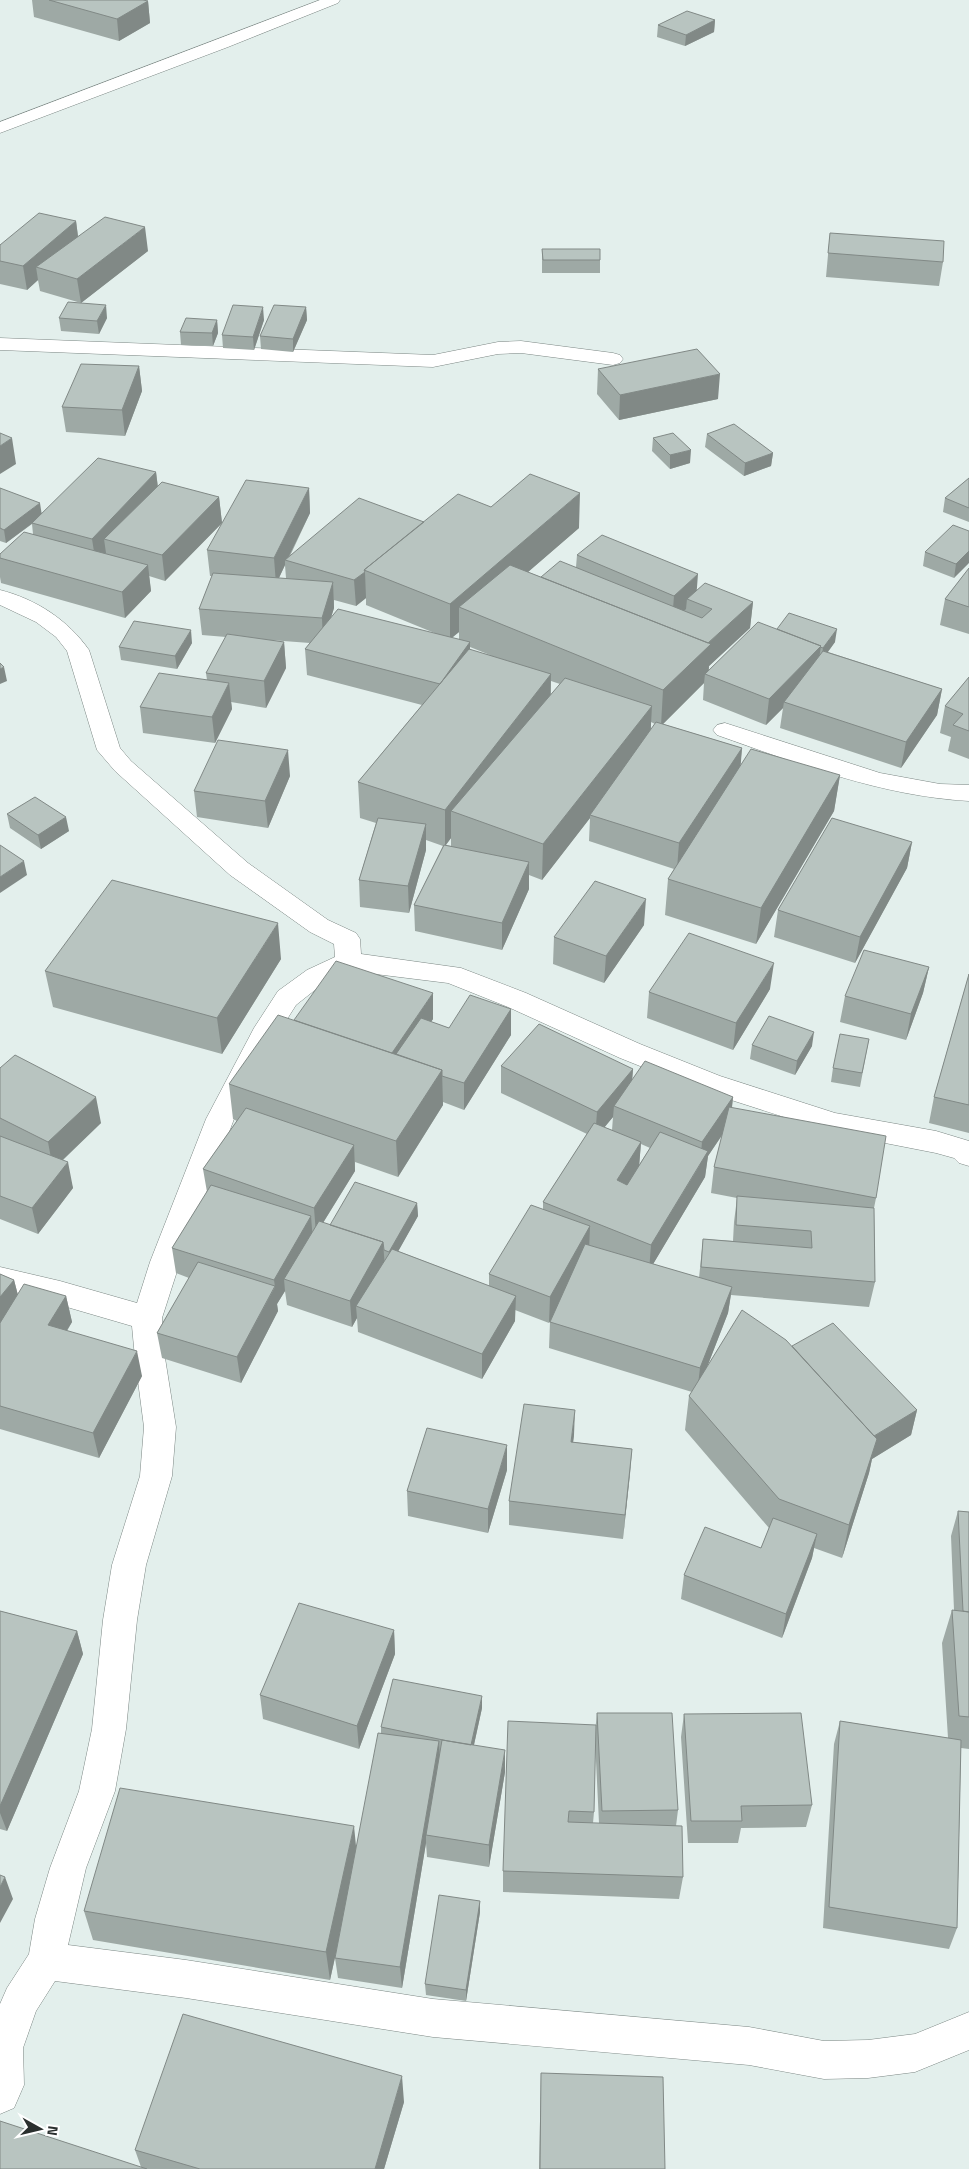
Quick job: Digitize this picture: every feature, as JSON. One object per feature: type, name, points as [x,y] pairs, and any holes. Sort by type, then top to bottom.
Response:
[{"type":"street","points":[[0,128],[223,44],[332,0]]},
{"type":"street","points":[[0,344],[433,361],[498,348],[521,347],[613,359]]},
{"type":"street","points":[[0,597],[44,617],[64,632],[78,650],[108,750],[123,766],[239,869],[319,926],[347,939],[348,962]]},
{"type":"street","points":[[725,730],[864,776],[929,790],[969,793]]},
{"type":"street","points":[[0,2094],[4,2085],[4,2048],[20,2001],[46,1961],[54,1919],[68,1868],[97,1791],[109,1729],[120,1620],[129,1565],[156,1476],[160,1427],[150,1358],[147,1318],[165,1262],[220,1119],[267,1028],[287,998],[316,976],[348,962],[452,974],[518,1000],[630,1051],[710,1083],[834,1123],[936,1142],[964,1150],[969,1155]]},
{"type":"street","points":[[0,1279],[60,1293],[147,1318]]},
{"type":"street","points":[[46,1961],[186,1979],[433,2018],[749,2046],[824,2060],[868,2059],[914,2053],[969,2030]]},
{"type":"building","points":[[49,0],[143,0],[148,1],[117,19]]},
{"type":"building","points":[[687,11],[715,20],[686,35],[658,25]]},
{"type":"building","points":[[39,213],[76,221],[23,266],[0,261],[0,245]]},
{"type":"building","points":[[105,217],[145,227],[77,279],[36,267]]},
{"type":"building","points":[[830,233],[944,241],[943,262],[828,253]]},
{"type":"building","points":[[542,249],[600,249],[600,260],[543,260]]},
{"type":"building","points":[[68,302],[106,305],[97,321],[59,318]]},
{"type":"building","points":[[233,305],[263,307],[253,337],[222,335]]},
{"type":"building","points":[[274,305],[306,307],[293,339],[260,336]]},
{"type":"building","points":[[186,318],[217,320],[212,333],[180,332]]},
{"type":"building","points":[[697,349],[720,374],[620,395],[598,369]]},
{"type":"building","points":[[81,364],[139,366],[122,410],[62,407]]},
{"type":"building","points":[[734,424],[773,453],[745,463],[707,434]]},
{"type":"building","points":[[0,433],[12,438],[0,446]]},
{"type":"building","points":[[673,433],[691,450],[670,455],[653,438]]},
{"type":"building","points":[[98,458],[156,472],[92,539],[32,523]]},
{"type":"building","points":[[530,474],[580,493],[450,604],[364,570],[458,494],[491,507]]},
{"type":"building","points":[[969,478],[969,508],[945,498]]},
{"type":"building","points":[[246,480],[309,488],[274,558],[207,550]]},
{"type":"building","points":[[162,482],[219,497],[162,555],[104,539]]},
{"type":"building","points":[[0,488],[40,503],[4,530],[0,528]]},
{"type":"building","points":[[359,498],[424,522],[354,580],[285,560]]},
{"type":"building","points":[[953,525],[969,531],[969,551],[956,564],[925,552]]},
{"type":"building","points":[[24,532],[148,565],[122,592],[0,558],[0,554]]},
{"type":"building","points":[[602,535],[698,574],[674,596],[577,555]]},
{"type":"building","points":[[560,561],[702,618],[712,609],[687,599],[705,583],[753,602],[708,643],[541,577]]},
{"type":"building","points":[[510,565],[711,644],[663,690],[459,607]]},
{"type":"building","points":[[969,568],[969,607],[945,599]]},
{"type":"building","points":[[213,573],[333,582],[322,618],[199,609]]},
{"type":"building","points":[[338,609],[470,642],[440,684],[305,649]]},
{"type":"building","points":[[789,613],[837,629],[823,648],[820,647],[777,629]]},
{"type":"building","points":[[134,621],[191,630],[175,656],[119,647]]},
{"type":"building","points":[[758,622],[821,646],[769,699],[705,674]]},
{"type":"building","points":[[227,634],[284,642],[264,681],[206,673]]},
{"type":"building","points":[[469,649],[551,674],[445,810],[358,782]]},
{"type":"building","points":[[823,651],[942,689],[906,742],[784,702]]},
{"type":"building","points":[[159,673],[229,683],[212,717],[140,707]]},
{"type":"building","points":[[969,677],[969,731],[953,725],[963,714],[945,706]]},
{"type":"building","points":[[565,678],[652,706],[543,844],[451,811]]},
{"type":"building","points":[[656,722],[742,748],[679,843],[590,815]]},
{"type":"building","points":[[218,740],[288,750],[265,801],[194,791]]},
{"type":"building","points":[[751,749],[840,775],[761,908],[668,879]]},
{"type":"building","points":[[35,797],[66,817],[38,835],[7,814]]},
{"type":"building","points":[[378,818],[426,824],[408,886],[359,880]]},
{"type":"building","points":[[832,818],[912,842],[860,937],[778,910]]},
{"type":"building","points":[[0,845],[24,861],[0,877]]},
{"type":"building","points":[[444,845],[529,862],[502,923],[414,905]]},
{"type":"building","points":[[112,880],[278,923],[217,1018],[45,971]]},
{"type":"building","points":[[595,881],[646,899],[606,956],[554,937]]},
{"type":"building","points":[[689,933],[774,963],[736,1023],[649,992]]},
{"type":"building","points":[[864,950],[929,967],[911,1014],[845,996]]},
{"type":"building","points":[[336,961],[433,993],[392,1053],[294,1020]]},
{"type":"building","points":[[969,974],[969,1105],[934,1097]]},
{"type":"building","points":[[470,995],[511,1009],[464,1083],[442,1076],[442,1070],[396,1054],[421,1018],[449,1028]]},
{"type":"building","points":[[278,1015],[442,1070],[396,1141],[229,1084]]},
{"type":"building","points":[[769,1016],[814,1032],[797,1061],[752,1045]]},
{"type":"building","points":[[539,1024],[633,1069],[597,1112],[501,1066]]},
{"type":"building","points":[[840,1034],[869,1039],[862,1073],[833,1068]]},
{"type":"building","points":[[15,1055],[96,1097],[48,1142],[0,1118],[0,1068]]},
{"type":"building","points":[[645,1061],[733,1097],[702,1142],[614,1106]]},
{"type":"building","points":[[729,1107],[886,1136],[876,1198],[714,1167]]},
{"type":"building","points":[[246,1108],[354,1145],[314,1208],[203,1169]]},
{"type":"building","points":[[594,1123],[641,1142],[617,1180],[627,1185],[660,1132],[708,1151],[651,1245],[543,1202]]},
{"type":"building","points":[[0,1136],[68,1162],[32,1208],[0,1196]]},
{"type":"building","points":[[355,1182],[417,1203],[389,1252],[384,1250],[383,1242],[330,1225]]},
{"type":"building","points":[[211,1185],[311,1216],[274,1280],[172,1248]]},
{"type":"building","points":[[737,1196],[874,1208],[875,1282],[701,1267],[703,1239],[812,1248],[811,1231],[736,1225]]},
{"type":"building","points":[[531,1205],[590,1226],[550,1297],[489,1274]]},
{"type":"building","points":[[319,1221],[383,1242],[350,1301],[284,1279]]},
{"type":"building","points":[[585,1244],[732,1287],[700,1368],[550,1322]]},
{"type":"building","points":[[392,1249],[516,1296],[482,1354],[356,1306]]},
{"type":"building","points":[[198,1262],[275,1286],[237,1357],[157,1333]]},
{"type":"building","points":[[0,1274],[14,1280],[0,1297]]},
{"type":"building","points":[[24,1284],[66,1296],[48,1325],[137,1351],[93,1433],[0,1406],[0,1323]]},
{"type":"building","points":[[742,1310],[786,1340],[877,1439],[849,1525],[779,1499],[689,1396]]},
{"type":"building","points":[[833,1323],[917,1410],[874,1436],[792,1346]]},
{"type":"building","points":[[524,1404],[575,1410],[571,1442],[632,1449],[625,1515],[509,1501]]},
{"type":"building","points":[[427,1428],[507,1445],[488,1509],[407,1491]]},
{"type":"building","points":[[958,1511],[969,1512],[969,1612],[963,1611]]},
{"type":"building","points":[[773,1518],[817,1534],[786,1614],[684,1575],[705,1527],[761,1548]]},
{"type":"building","points":[[299,1603],[394,1630],[357,1726],[260,1695]]},
{"type":"building","points":[[952,1610],[969,1612],[969,1717],[959,1716]]},
{"type":"building","points":[[0,1611],[77,1631],[0,1806]]},
{"type":"building","points":[[393,1679],[482,1696],[471,1745],[381,1727]]},
{"type":"building","points":[[597,1713],[672,1713],[678,1810],[602,1811]]},
{"type":"building","points":[[801,1713],[812,1805],[741,1806],[742,1821],[691,1821],[684,1714]]},
{"type":"building","points":[[508,1721],[596,1725],[594,1812],[569,1811],[568,1822],[682,1826],[683,1877],[503,1871]]},
{"type":"building","points":[[840,1721],[961,1740],[957,1928],[829,1907]]},
{"type":"building","points":[[378,1733],[439,1741],[400,1967],[335,1958]]},
{"type":"building","points":[[442,1740],[505,1750],[489,1845],[426,1835]]},
{"type":"building","points":[[120,1788],[354,1826],[326,1952],[84,1911]]},
{"type":"building","points":[[0,1875],[5,1877],[0,1887]]},
{"type":"building","points":[[439,1895],[480,1901],[466,1990],[425,1984]]},
{"type":"building","points":[[183,2014],[402,2076],[375,2169],[200,2169],[135,2150]]},
{"type":"building","points":[[541,2073],[663,2077],[665,2169],[540,2169]]},
{"type":"building","points":[[0,2121],[147,2169],[0,2169]]}]
